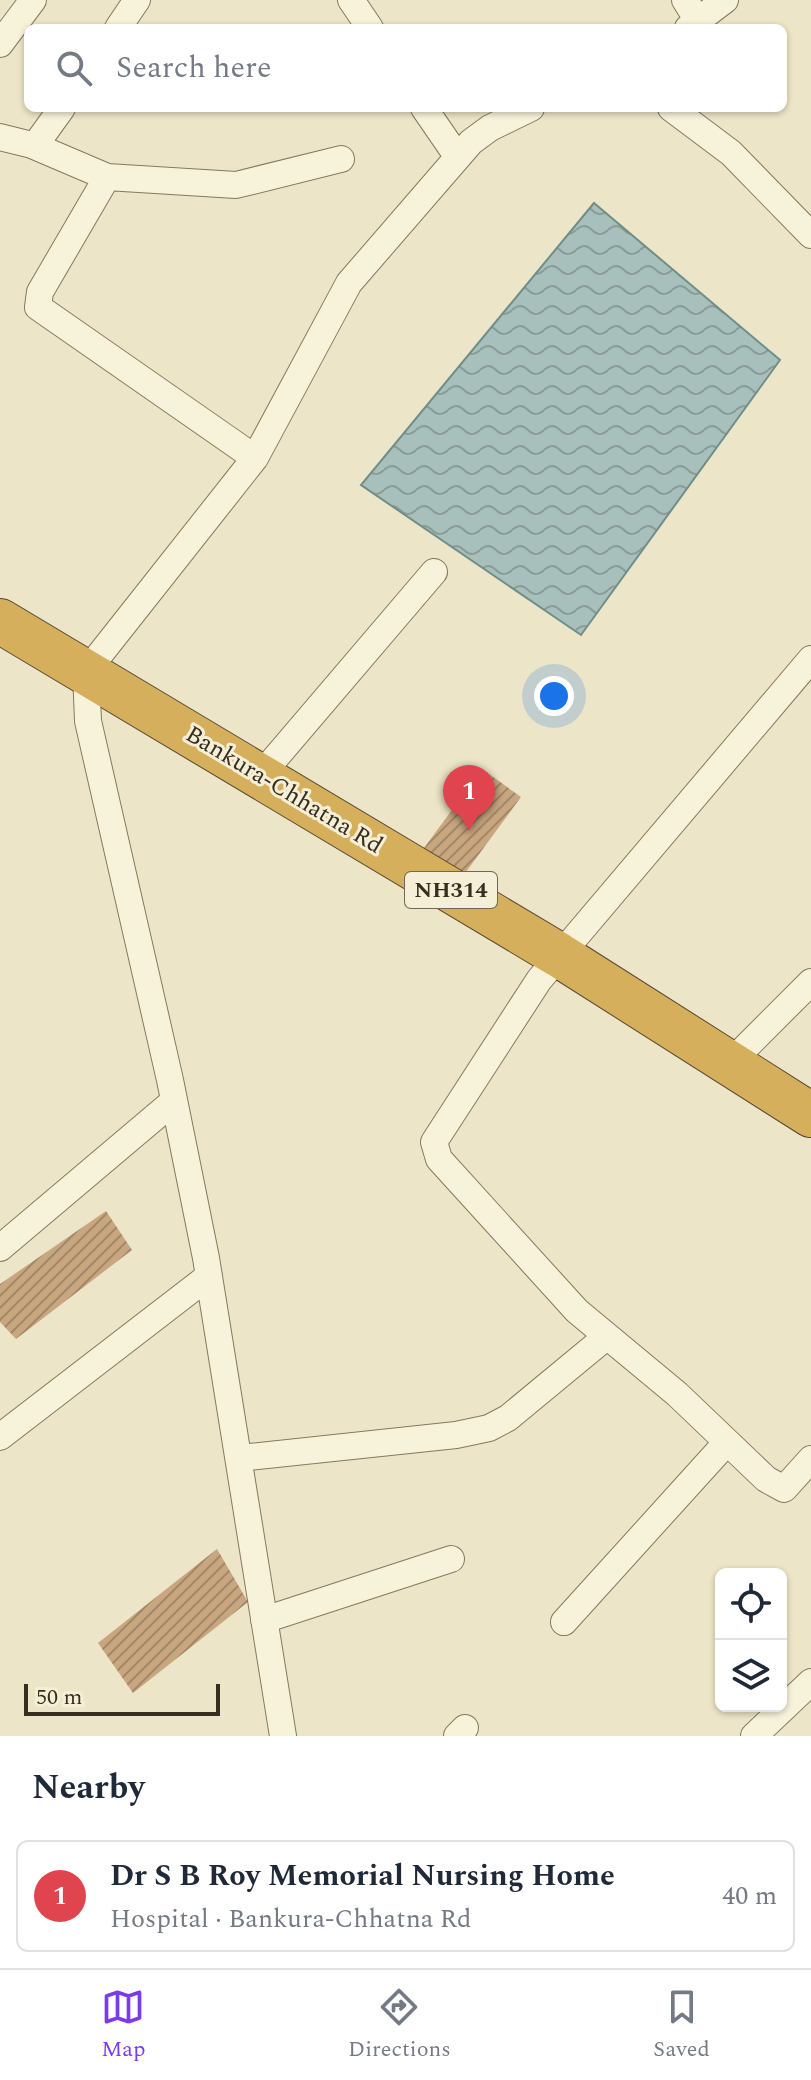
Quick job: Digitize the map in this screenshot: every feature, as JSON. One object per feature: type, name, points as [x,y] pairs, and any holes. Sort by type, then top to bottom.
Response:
[{"type":"highway","name":"Bankura-Chhatna Rd","points":[[0,621],[559,955],[811,1115]]},
{"type":"street","points":[[0,44],[33,0]]},
{"type":"street","points":[[121,24],[137,0]]},
{"type":"street","points":[[351,0],[367,24]]},
{"type":"street","points":[[690,16],[725,0]]},
{"type":"street","points":[[32,145],[59,112]]},
{"type":"street","points":[[427,112],[457,156]]},
{"type":"street","points":[[283,1736],[209,1276],[174,1101],[88,721],[86,672],[255,458],[349,283],[457,156],[490,128],[523,112]]},
{"type":"street","points":[[677,112],[724,146],[811,235]]},
{"type":"street","points":[[0,137],[32,145],[107,177],[236,185],[341,159]]},
{"type":"street","points":[[107,177],[40,292],[38,307],[255,458]]},
{"type":"street","points":[[260,776],[434,572]]},
{"type":"street","points":[[811,659],[530,992],[437,1134],[435,1150],[561,1295],[606,1337],[677,1394],[777,1488],[784,1489],[791,1484],[811,1459]]},
{"type":"street","points":[[729,1064],[811,982]]},
{"type":"street","points":[[0,1248],[174,1101]]},
{"type":"street","points":[[0,1437],[209,1276]]},
{"type":"street","points":[[240,1458],[456,1435],[489,1428],[508,1418],[606,1337]]},
{"type":"street","points":[[564,1622],[727,1442]]},
{"type":"street","points":[[264,1620],[451,1559]]},
{"type":"street","points":[[754,1736],[811,1682]]},
{"type":"water","points":[[594,203],[780,360],[581,635],[361,485]]},
{"type":"building","points":[[482,769],[521,797],[463,876],[424,848]]},
{"type":"building","points":[[106,1211],[132,1250],[16,1339],[0,1322],[0,1284]]},
{"type":"building","points":[[217,1549],[248,1602],[133,1693],[98,1643]]},
{"type":"place","name":"Dr S B Roy Memorial Nursing Home","points":[[469,831]]}]
